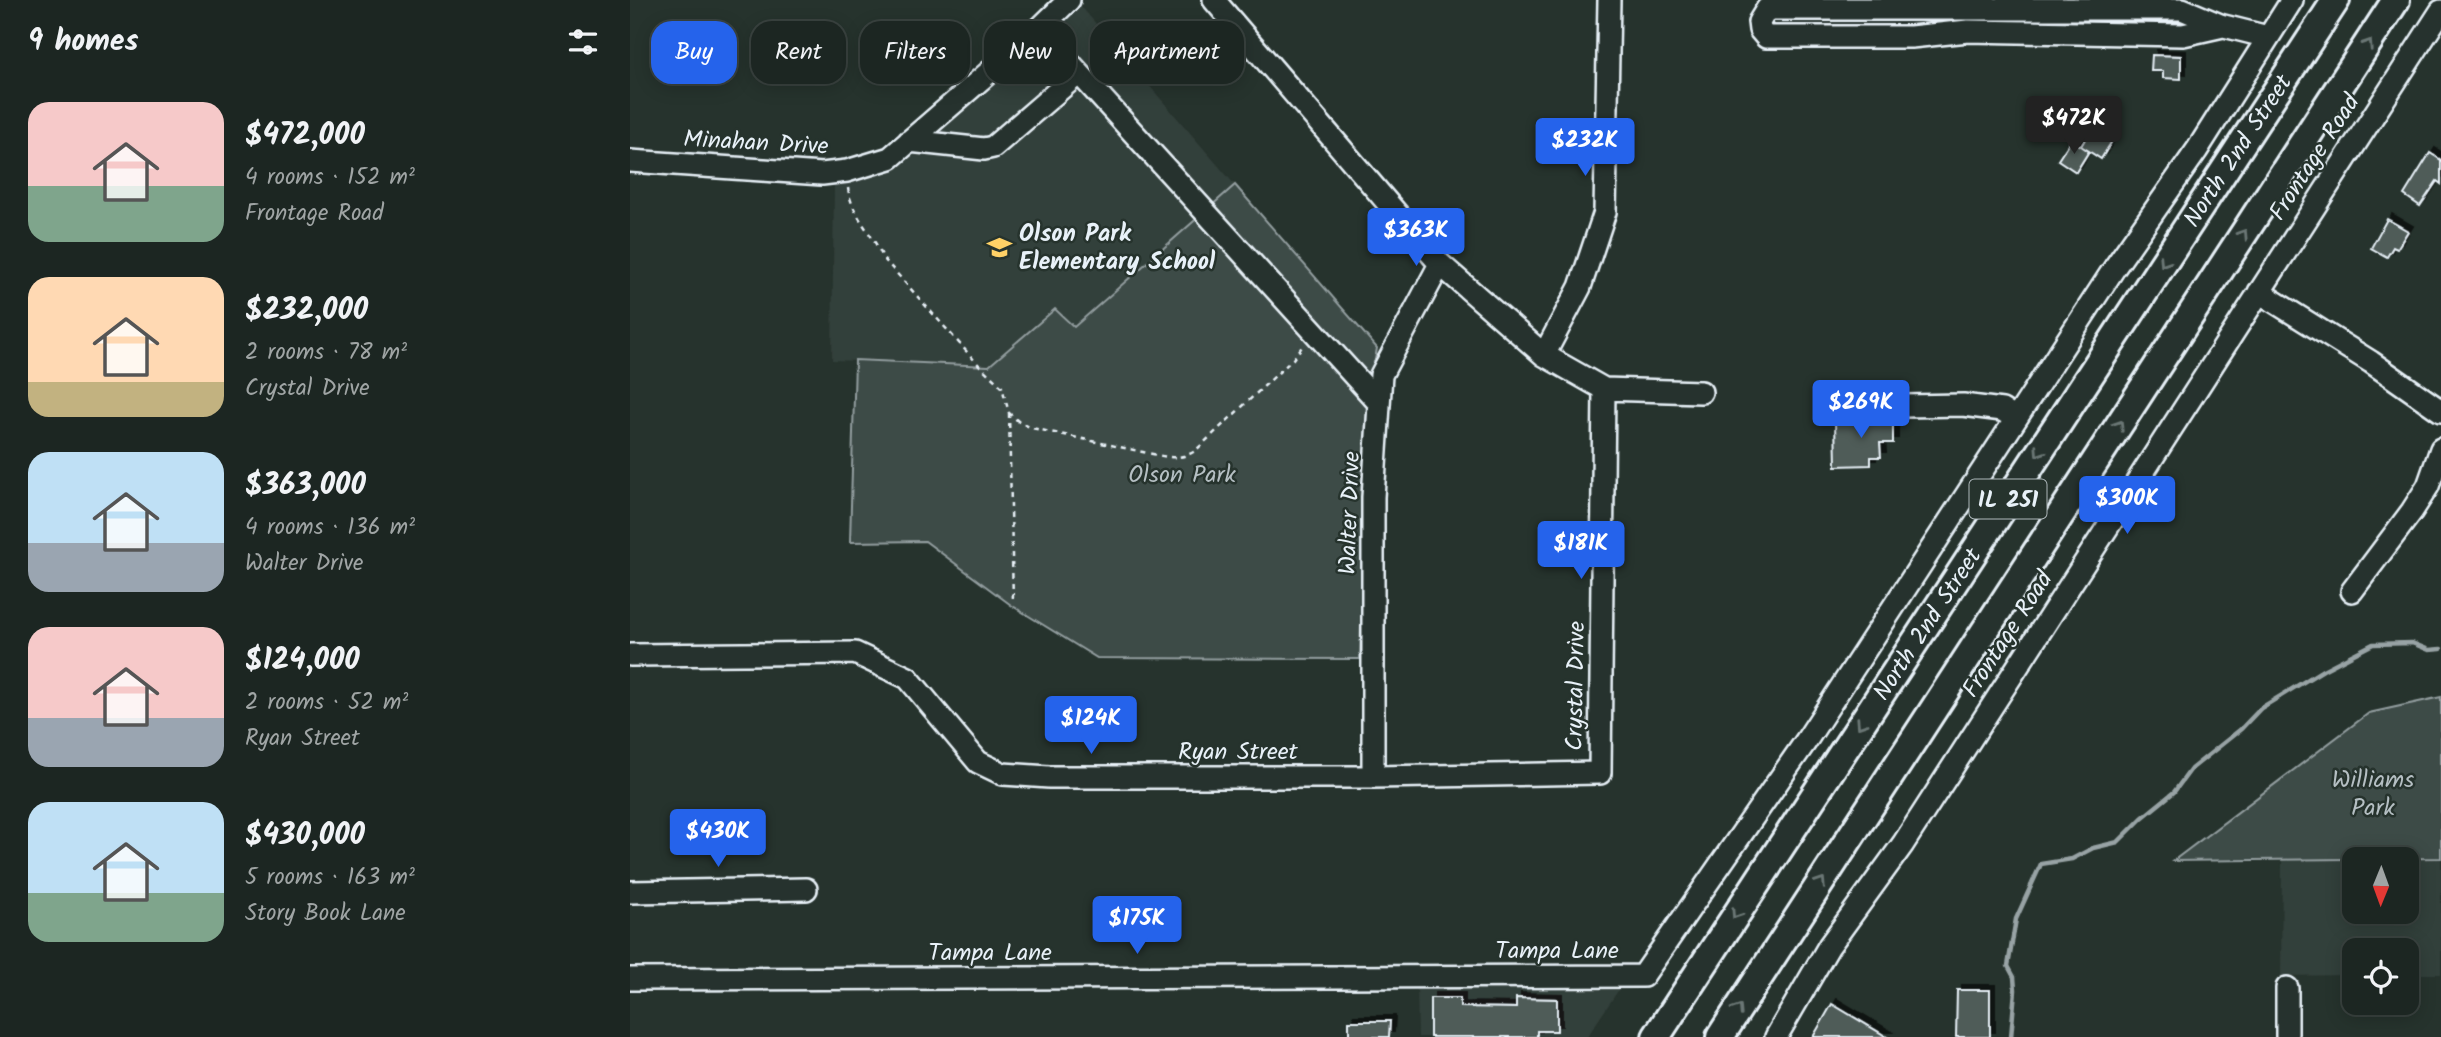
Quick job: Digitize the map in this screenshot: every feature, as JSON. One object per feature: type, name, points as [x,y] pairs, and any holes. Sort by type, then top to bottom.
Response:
[{"type":"main road","name":"North 2nd Street","points":[[1656,1037],[2336,0]]},
{"type":"main road","name":"North 2nd Street","points":[[1720,1037],[2396,0]]},
{"type":"street","name":"Minahan Drive","points":[[1047,21],[1069,0]]},
{"type":"street","points":[[1214,0],[1440,264],[1544,355],[1604,389],[1701,392]]},
{"type":"street","points":[[1544,355],[1580,287],[1605,212],[1609,0]]},
{"type":"street","points":[[1843,407],[1963,405],[1994,408],[2016,419],[2115,267],[2197,149],[2291,0]]},
{"type":"street","points":[[2223,26],[2183,35],[1968,31],[1911,37],[1766,37],[1760,30],[1759,22],[1767,9],[2182,9],[2223,26],[2268,37]]},
{"type":"street","name":"Frontage Road","points":[[1776,1037],[1829,946],[1903,844],[2441,11]]},
{"type":"street","points":[[1076,70],[1379,403]]},
{"type":"street","points":[[909,141],[984,149],[993,147],[1079,73]]},
{"type":"street","name":"Minahan Drive","points":[[630,161],[822,174],[847,171],[890,158],[984,76]]},
{"type":"street","name":"Walter Drive","points":[[1373,778],[1373,497],[1381,375],[1440,264]]},
{"type":"street","points":[[2259,292],[2371,362],[2441,411]]},
{"type":"street","name":"Crystal Drive","points":[[1600,773],[1604,389]]},
{"type":"street","name":"Tampa Lane","points":[[630,979],[1643,976],[1806,741],[2016,419]]},
{"type":"street","points":[[2352,591],[2428,486],[2441,449]]},
{"type":"street","name":"Ryan Street","points":[[630,655],[855,653],[908,678],[978,762],[1003,774],[1049,778],[1373,778],[1600,773]]},
{"type":"street","points":[[630,892],[806,889]]},
{"type":"street","points":[[2287,988],[2287,1037]]},
{"type":"path","points":[[847,171],[851,204],[883,258],[976,362],[1002,387],[1009,413],[1013,601]]},
{"type":"path","points":[[1009,413],[1032,428],[1157,455],[1186,457],[1293,359],[1313,329]]},
{"type":"shaded area","name":"Olson Park Elementary School","points":[[1079,4],[1094,21],[1090,21],[1090,84],[1148,84],[1235,185],[1073,327],[1054,309],[989,366],[832,360],[834,181],[896,160],[985,84],[1076,84],[1076,21],[1059,21]]},
{"type":"shaded area","points":[[2419,858],[2441,858],[2441,974],[2419,974],[2419,938],[2342,938],[2342,975],[2281,976],[2282,860],[2342,859],[2342,924],[2419,924]]},
{"type":"shaded area","points":[[1624,982],[1587,1037],[1418,1037],[1417,983]]},
{"type":"green space","name":"Olson Park","points":[[1235,185],[1377,348],[1367,408],[1360,659],[1097,658],[1011,605],[925,541],[850,542],[855,360],[989,366],[1055,309],[1074,327]]},
{"type":"green space","name":"Williams Park","points":[[2441,697],[2441,858],[2419,858],[2419,847],[2342,847],[2342,859],[2173,861],[2369,713]]},
{"type":"building","points":[[2152,55],[2181,56],[2181,79],[2163,78],[2163,71],[2151,71]]},
{"type":"building","points":[[2092,128],[2112,141],[2101,159],[2081,146]]},
{"type":"building","points":[[2071,140],[2089,151],[2076,172],[2058,160]]},
{"type":"building","points":[[2430,153],[2441,160],[2441,184],[2437,181],[2420,206],[2404,195]]},
{"type":"building","points":[[2387,219],[2408,231],[2397,249],[2393,247],[2387,257],[2371,248]]},
{"type":"building","points":[[1835,419],[1893,419],[1893,443],[1880,443],[1881,457],[1871,457],[1871,465],[1836,466]]},
{"type":"building","points":[[1957,990],[1990,990],[1990,1037],[1956,1037]]},
{"type":"building","points":[[1430,998],[1460,998],[1460,1007],[1516,1008],[1516,998],[1557,999],[1557,1031],[1537,1031],[1537,1037],[1430,1037]]},
{"type":"building","points":[[1832,1004],[1887,1037],[1813,1037]]},
{"type":"building","points":[[1349,1021],[1390,1021],[1389,1037],[1349,1037]]},
{"type":"waterway","points":[[2011,1037],[2015,990],[2014,977],[2008,966],[2016,919],[2041,864],[2072,859],[2093,848],[2118,842],[2174,792],[2191,769],[2241,729],[2261,708],[2323,670],[2373,644],[2412,643],[2429,650],[2441,649]]},
{"type":"place","name":"Olson Park Elementary School","points":[[999,247]]}]
